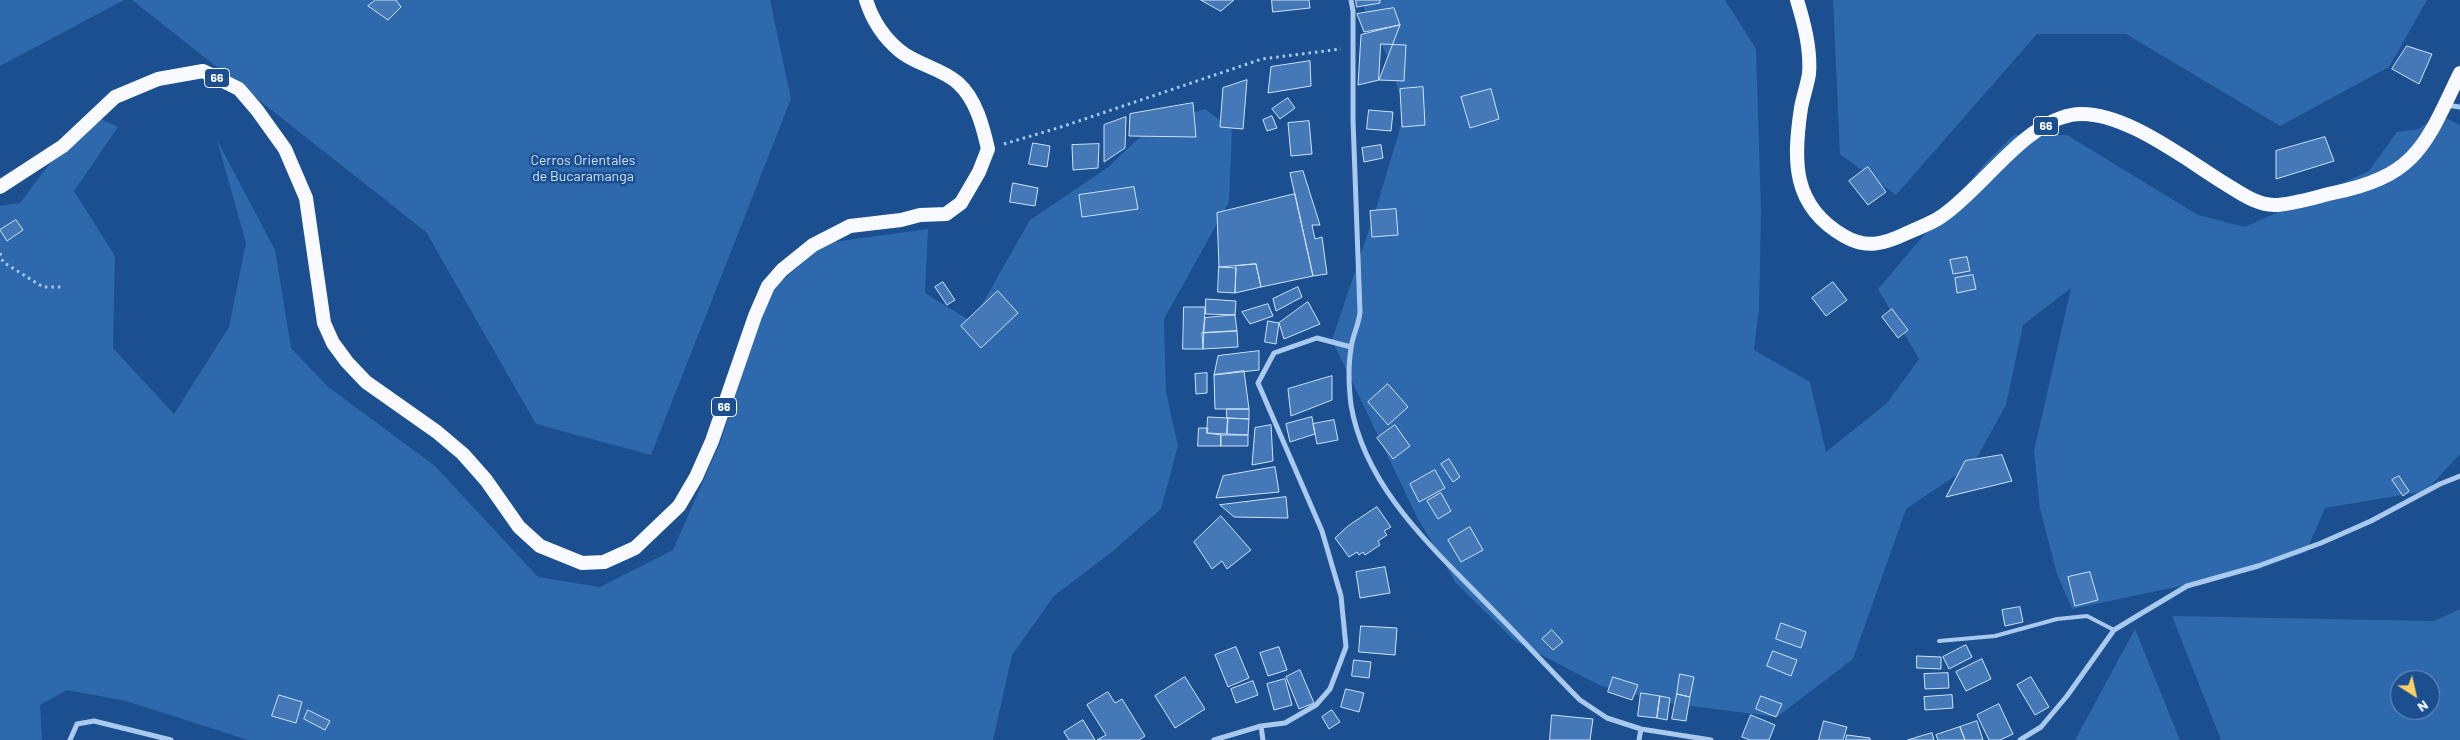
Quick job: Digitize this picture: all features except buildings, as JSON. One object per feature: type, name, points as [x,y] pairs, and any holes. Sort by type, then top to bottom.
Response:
[{"type":"highway","points":[[866,0],[870,12],[882,33],[900,52],[934,68],[958,83],[971,99],[988,149]]},
{"type":"highway","name":"66","points":[[1797,0],[1808,44],[1809,74],[1796,148],[1800,186],[1811,204],[1835,230],[1846,237],[1869,245],[1881,244],[1941,217],[2026,140],[2049,124],[2070,116],[2091,113],[2132,127],[2249,199],[2274,205],[2347,190],[2388,175],[2418,152],[2432,131],[2460,73]]},
{"type":"highway","name":"66","points":[[0,187],[63,146],[115,97],[158,79],[203,71],[239,89],[257,110],[285,149],[306,198],[324,323],[333,343],[347,362],[366,382],[437,432],[464,454],[486,480],[519,527],[540,546],[582,563],[589,563],[604,562],[636,548],[679,506],[696,477],[712,441],[755,316],[768,286],[782,270],[813,244],[850,226],[901,220],[920,215],[946,214],[961,203],[979,172],[988,149]]},
{"type":"street","points":[[1351,0],[1353,10],[1352,48],[1360,312],[1359,325],[1351,347],[1351,404],[1358,437],[1377,476],[1427,543],[1580,700],[1607,718],[1641,729],[1711,740]]},
{"type":"street","points":[[2444,105],[2460,107]]},
{"type":"street","points":[[1214,740],[1261,726],[1285,723],[1316,705],[1330,689],[1346,647],[1341,596],[1322,532],[1258,383],[1274,353],[1317,338],[1351,347]]},
{"type":"street","points":[[2020,740],[2041,727],[2067,696],[2114,630],[2187,586],[2258,566],[2321,543],[2460,476]]},
{"type":"street","points":[[70,740],[77,724],[94,721],[171,740]]},
{"type":"street","points":[[1261,726],[1263,740]]},
{"type":"street","points":[[1639,740],[1641,729]]},
{"type":"lane","points":[[1940,641],[1995,636],[2057,619],[2087,616],[2114,630]]},
{"type":"path","points":[[988,149],[1061,127],[1262,59],[1352,48]]},
{"type":"path","points":[[0,253],[3,262],[43,287],[62,287]]},
{"type":"green space","points":[[0,0],[124,0],[0,66]]},
{"type":"green space","name":"Cerros Orientales de Bucaramanga","points":[[132,0],[770,0],[791,99],[651,455],[536,424],[426,232]]},
{"type":"green space","points":[[1360,0],[1725,0],[1756,49],[1761,211],[1759,309],[1754,350],[1810,382],[1826,452],[1887,403],[1919,359],[1878,289],[1986,162],[2014,135],[2067,135],[2198,215],[2245,227],[2369,171],[2397,132],[2418,129],[2440,115],[2460,125],[2460,454],[2426,491],[2325,508],[2306,552],[2256,570],[2072,609],[2057,574],[2040,509],[2034,451],[2071,288],[2023,325],[2006,405],[1974,463],[1906,509],[1853,659],[1777,717],[1675,704],[1601,686],[1515,641],[1456,583],[1417,517],[1332,340],[1375,212],[1405,112],[1389,60]]},
{"type":"green space","points":[[1833,0],[2427,0],[2389,67],[2280,126],[2126,34],[2037,34],[1896,195],[1840,154]]},
{"type":"green space","points":[[1205,109],[1232,129],[1229,202],[1164,319],[1166,392],[1178,446],[1161,509],[1113,551],[1054,596],[1012,655],[993,740],[248,740],[126,701],[67,690],[40,705],[42,740],[0,740],[0,206],[20,203],[88,113],[118,127],[74,191],[115,256],[113,348],[174,414],[229,327],[246,243],[217,140],[275,250],[291,348],[327,386],[435,466],[538,577],[600,587],[673,550],[720,443],[769,292],[826,243],[928,229],[925,293],[972,322],[1030,220],[1107,168],[1152,126]]},
{"type":"green space","points":[[2460,609],[2460,740],[2221,740],[2172,616],[2434,621]]},
{"type":"green space","points":[[2135,629],[2180,740],[2075,740]]}]
